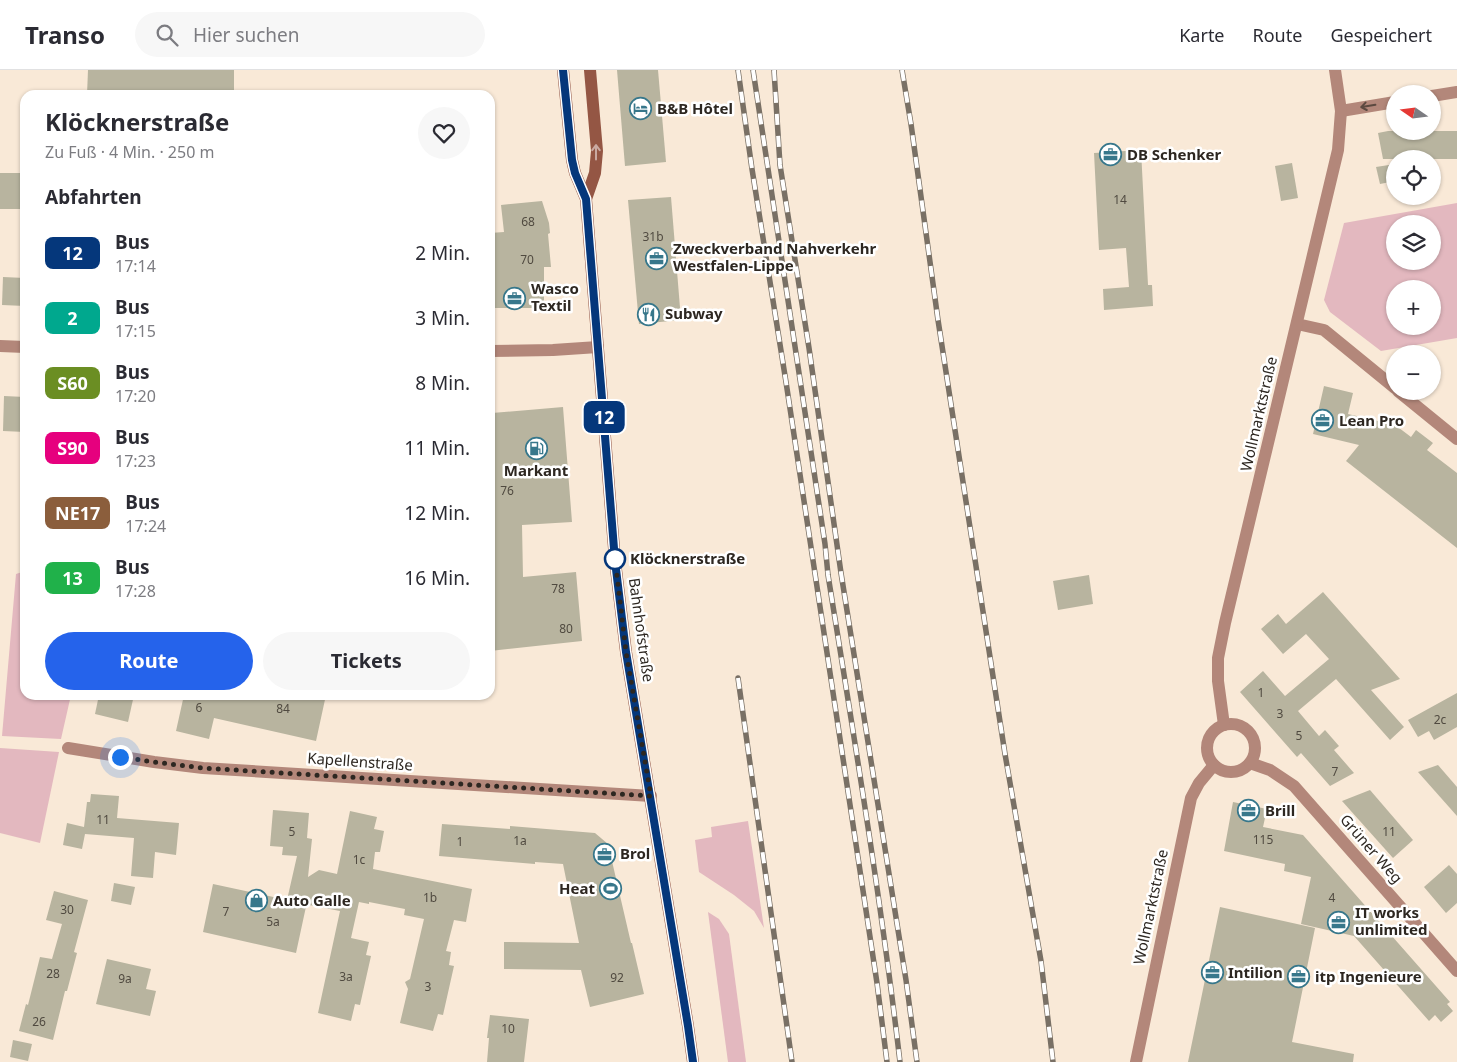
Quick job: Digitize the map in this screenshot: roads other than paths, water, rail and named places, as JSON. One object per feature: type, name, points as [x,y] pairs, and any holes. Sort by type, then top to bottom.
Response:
[{"type":"main road","name":"Bahnhofstraße","points":[[563,70],[572,160],[575,173],[586,199],[615,561],[626,652],[693,1062]]},
{"type":"main road","name":"Bahnhofstraße","points":[[586,199],[595,173],[596,151],[590,70]]},
{"type":"street","name":"Wollmarktstraße","points":[[1224,725],[1218,680],[1218,658],[1338,150],[1342,111],[1335,70]]},
{"type":"street","points":[[1441,95],[1457,92]]},
{"type":"street","points":[[1342,111],[1386,104]]},
{"type":"street","points":[[1297,324],[1324,330],[1386,381]]},
{"type":"street","points":[[0,346],[20,347]]},
{"type":"street","points":[[495,351],[568,350],[598,347]]},
{"type":"street","points":[[1409,400],[1457,439]]},
{"type":"street","points":[[1236,724],[1247,730],[1254,740],[1255,752],[1250,763],[1242,770],[1232,773],[1222,771],[1214,765],[1208,754],[1208,742],[1214,731],[1224,725],[1236,724]]},
{"type":"street","name":"Kapellenstraße","points":[[68,748],[203,768],[651,796]]},
{"type":"street","name":"Grüner Weg","points":[[1250,763],[1270,770],[1294,786],[1457,971]]},
{"type":"street","name":"Wollmarktstraße","points":[[1136,1062],[1191,798],[1199,783],[1214,765]]},
{"type":"railway","points":[[738,70],[877,983],[887,1062]]},
{"type":"railway","points":[[753,70],[825,544],[828,575],[876,879],[900,1062]]},
{"type":"railway","points":[[774,70],[780,165],[809,348],[841,573],[906,980],[917,1062]]},
{"type":"railway","points":[[902,70],[938,320],[1005,754],[1041,961],[1053,1062]]},
{"type":"railway","points":[[738,678],[792,1062]]},
{"type":"place","name":"B&B Hôtel","points":[[641,109]]},
{"type":"place","name":"DB Schenker","points":[[1111,155]]},
{"type":"place","name":"Zweckverband Nahverkehr Westfalen-Lippe","points":[[657,258]]},
{"type":"place","name":"Wasco Textil","points":[[515,298]]},
{"type":"place","name":"Subway","points":[[649,314]]},
{"type":"place","name":"Lean Pro","points":[[1323,421]]},
{"type":"place","name":"Markant","points":[[536,448]]},
{"type":"place","name":"Klöcknerstraße","points":[[615,559]]},
{"type":"place","name":"Brill","points":[[1249,811]]},
{"type":"place","name":"Brol","points":[[604,854]]},
{"type":"place","name":"Heat","points":[[611,889]]},
{"type":"place","name":"Auto Galle","points":[[257,901]]},
{"type":"place","name":"IT works unlimited","points":[[1339,922]]},
{"type":"place","name":"Intilion","points":[[1212,973]]},
{"type":"place","name":"itp Ingenieure","points":[[1299,977]]}]
